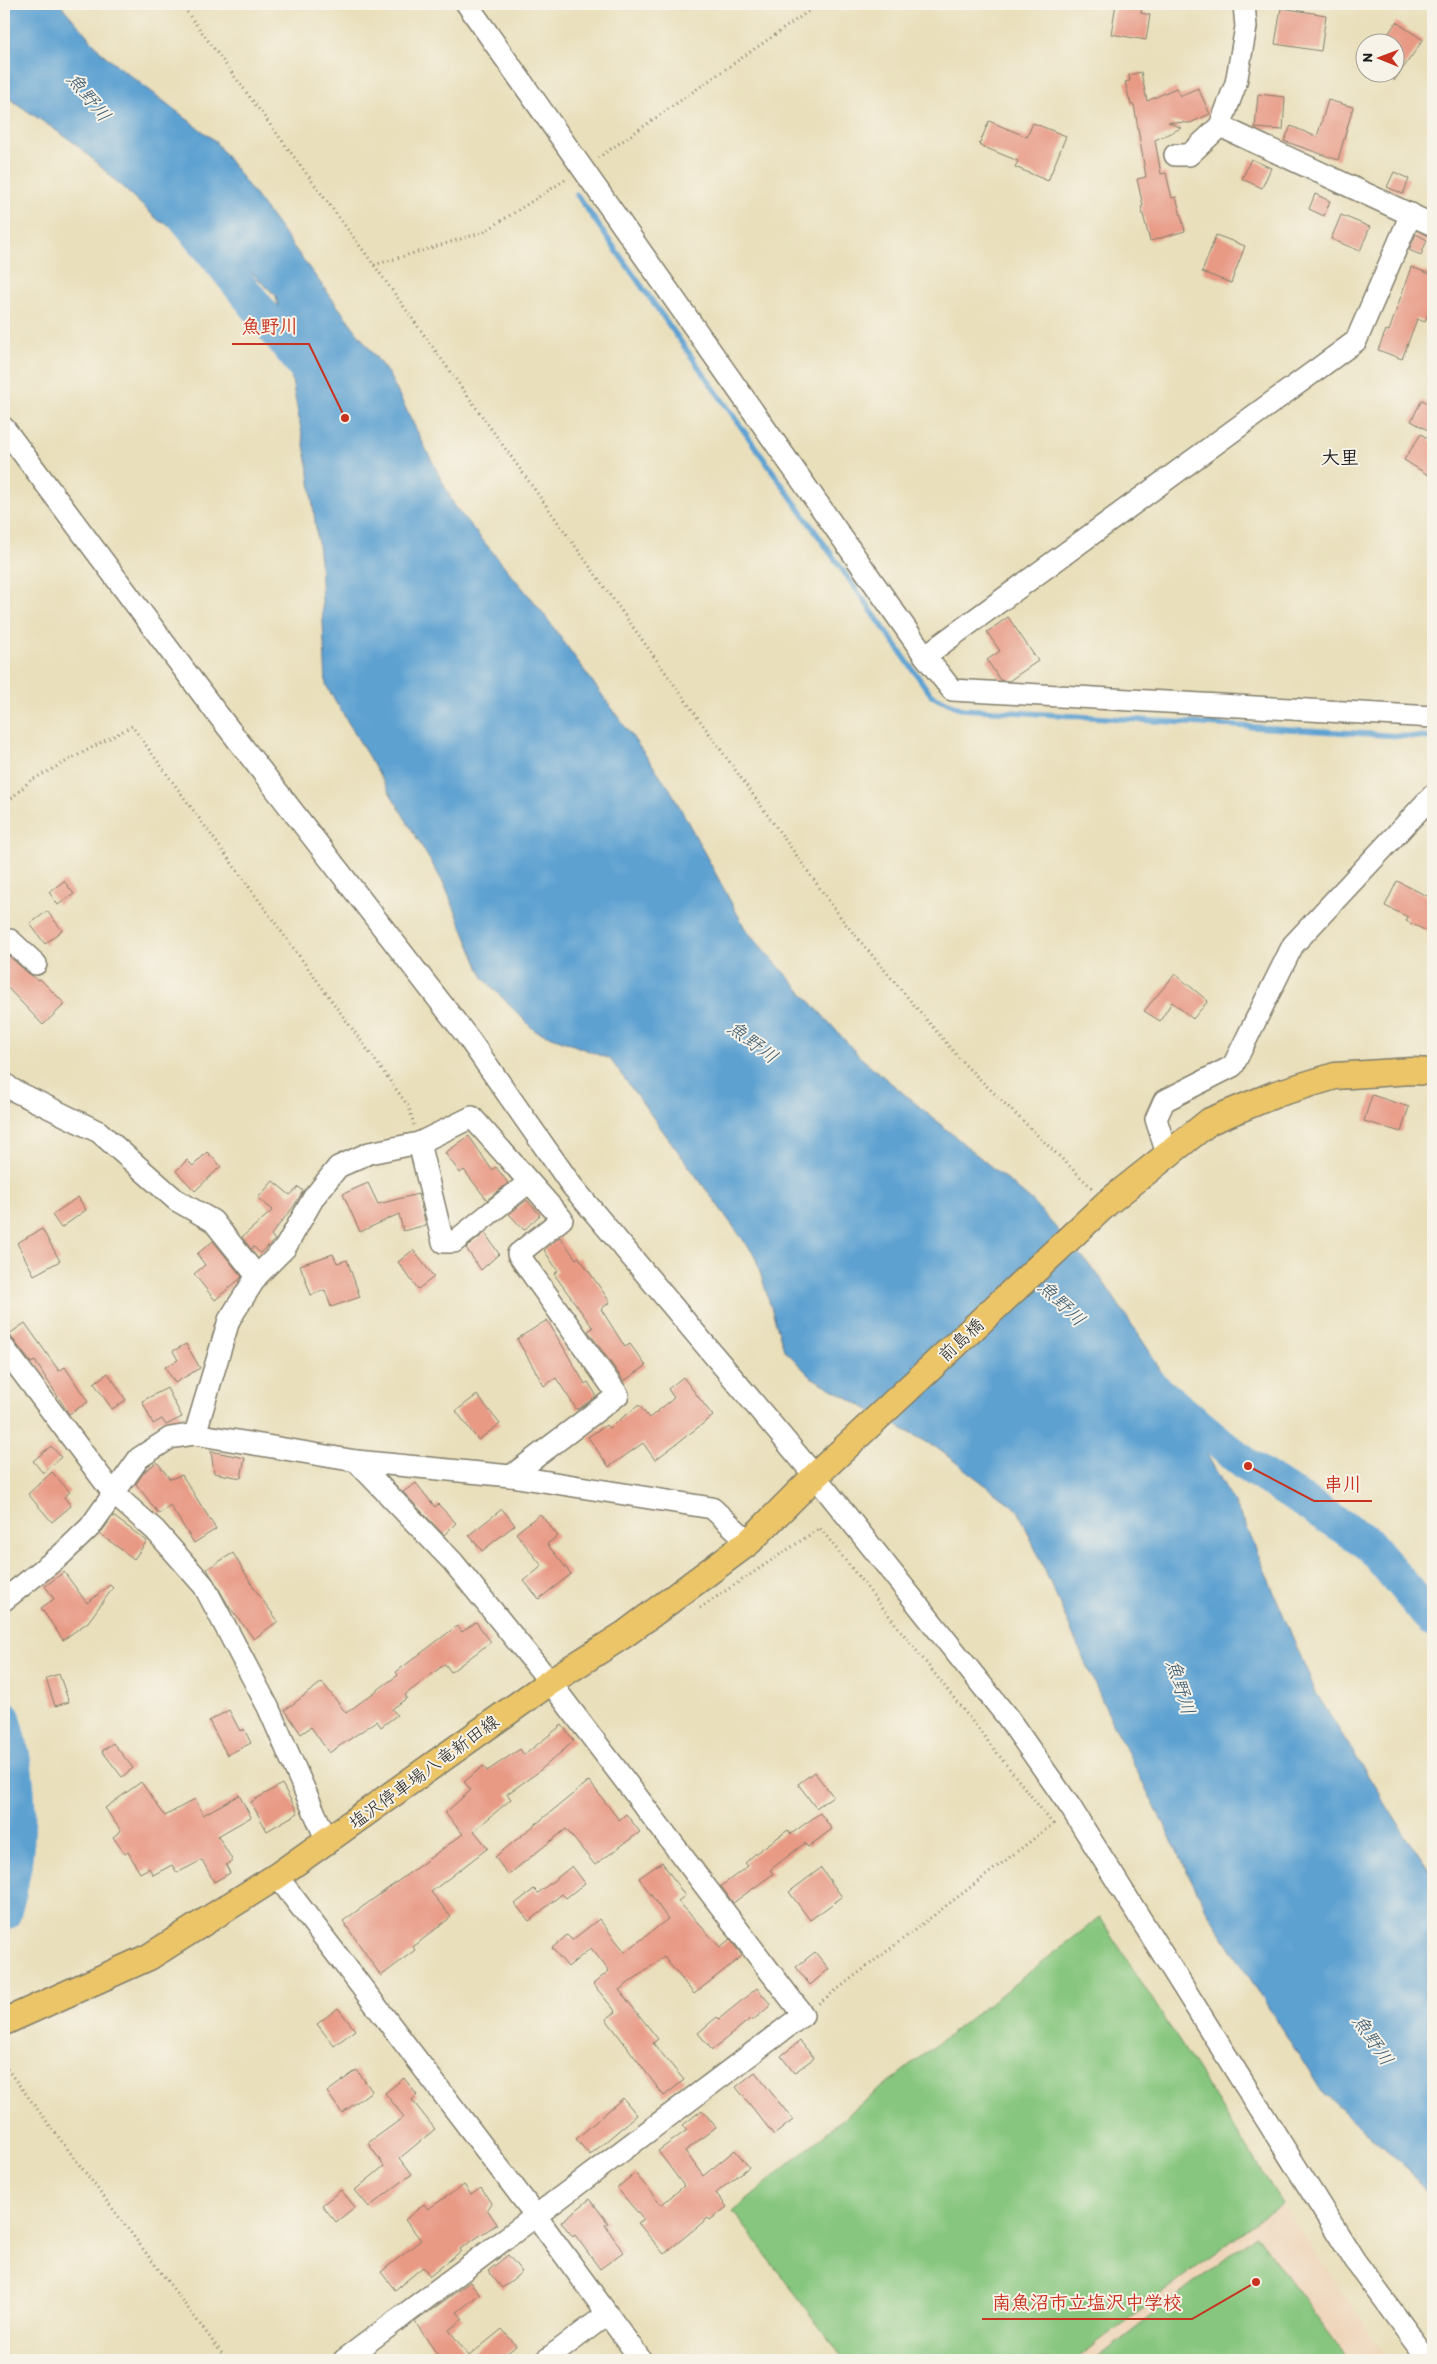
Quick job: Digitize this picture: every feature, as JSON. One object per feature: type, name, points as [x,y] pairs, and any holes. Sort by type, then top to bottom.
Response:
[{"type":"main road","points":[[1107,1203],[1210,1121],[1276,1094],[1336,1076],[1412,1071],[1433,1072]]},
{"type":"main road","name":"前島橋","points":[[815,1476],[1107,1203]]},
{"type":"main road","name":"塩沢停車場八竜新田線","points":[[4,2022],[149,1957],[277,1876],[550,1682],[625,1634],[749,1542],[815,1476]]},
{"type":"street","points":[[467,4],[925,656],[952,690],[1433,717]]},
{"type":"street","points":[[1174,155],[1189,155],[1220,126],[1236,83],[1246,27],[1244,4]]},
{"type":"street","points":[[1220,126],[1433,225]]},
{"type":"street","points":[[925,656],[1356,341],[1411,214]]},
{"type":"street","points":[[4,428],[212,707],[469,1039],[572,1186],[815,1476],[1008,1718],[1071,1808],[1355,2261],[1428,2360]]},
{"type":"street","points":[[1167,1154],[1156,1119],[1164,1101],[1233,1066],[1293,945],[1433,795]]},
{"type":"street","points":[[4,945],[10,940],[36,964]]},
{"type":"street","points":[[4,1083],[11,1089],[99,1132],[176,1200],[213,1221],[257,1276]]},
{"type":"street","points":[[195,1434],[229,1320],[257,1276],[285,1248],[314,1197],[338,1167],[369,1153],[419,1143],[472,1117],[562,1219],[518,1254],[618,1395],[511,1476]]},
{"type":"street","points":[[419,1143],[443,1242],[454,1242],[529,1182]]},
{"type":"street","points":[[4,1348],[113,1493],[155,1530],[204,1586],[268,1707],[327,1842]]},
{"type":"street","points":[[5,1599],[61,1556],[90,1527],[139,1458],[170,1438],[195,1434],[356,1461],[511,1476],[712,1508],[749,1542]]},
{"type":"street","points":[[344,2360],[803,2015],[550,1682],[453,1562],[356,1461]]},
{"type":"street","points":[[277,1876],[536,2216],[606,2315],[641,2360]]},
{"type":"street","points":[[546,2360],[606,2315]]},
{"type":"path","points":[[180,4],[374,265],[844,922],[964,1064],[1107,1203]]},
{"type":"path","points":[[374,265],[484,232],[584,168],[819,4]]},
{"type":"path","points":[[4,805],[30,782],[132,726],[409,1107],[419,1143]]},
{"type":"path","points":[[696,1611],[820,1528],[1053,1824],[803,2015]]},
{"type":"path","points":[[4,2065],[227,2360]]},
{"type":"shaded area","points":[[1282,2203],[1388,2360],[1074,2360]]},
{"type":"green space","points":[[1100,1917],[1282,2203],[1074,2360],[844,2360],[733,2211],[862,2103]]},
{"type":"green space","points":[[1256,2235],[1349,2360],[1095,2360]]},
{"type":"water","points":[[4,4],[60,4],[104,55],[214,140],[389,375],[455,507],[540,609],[670,789],[746,930],[860,1057],[1032,1201],[1100,1277],[1150,1352],[1245,1523],[1316,1693],[1433,1876],[1433,2201],[1409,2170],[1322,2092],[1206,1909],[1106,1709],[1018,1510],[937,1448],[811,1377],[784,1349],[755,1256],[610,1059],[534,1030],[484,979],[444,884],[326,685],[320,561],[308,466],[276,296],[227,249],[159,221],[76,144],[4,95]]},
{"type":"building","points":[[1116,4],[1143,4],[1141,13],[1150,15],[1146,40],[1111,34]]},
{"type":"building","points":[[1281,8],[1326,15],[1321,51],[1275,44]]},
{"type":"building","points":[[1396,22],[1423,40],[1404,67],[1404,32],[1390,32]]},
{"type":"building","points":[[1141,72],[1147,101],[1176,88],[1180,96],[1198,88],[1210,114],[1190,123],[1168,122],[1181,128],[1155,140],[1161,174],[1166,173],[1172,198],[1176,197],[1185,231],[1150,241],[1141,207],[1143,206],[1137,179],[1146,177],[1134,105],[1131,105],[1125,82],[1130,81],[1129,75]]},
{"type":"building","points":[[1258,94],[1285,97],[1283,130],[1255,128]]},
{"type":"building","points":[[1328,100],[1353,107],[1338,160],[1284,141],[1291,126],[1317,137]]},
{"type":"building","points":[[989,121],[1027,137],[1033,123],[1066,136],[1048,181],[1015,167],[1018,161],[979,145]]},
{"type":"building","points":[[1251,159],[1271,168],[1262,188],[1242,179]]},
{"type":"building","points":[[1394,172],[1409,179],[1403,194],[1387,187]]},
{"type":"building","points":[[1315,194],[1330,201],[1324,216],[1309,209]]},
{"type":"building","points":[[1341,215],[1370,227],[1360,251],[1331,239]]},
{"type":"building","points":[[1416,234],[1427,240],[1421,255],[1409,250]]},
{"type":"building","points":[[1216,235],[1245,246],[1231,283],[1202,272]]},
{"type":"building","points":[[1411,267],[1433,275],[1433,297],[1425,322],[1417,319],[1402,359],[1378,350],[1386,330],[1389,331]]},
{"type":"building","points":[[1422,400],[1433,406],[1433,433],[1411,421]]},
{"type":"building","points":[[1421,434],[1433,442],[1433,478],[1404,460]]},
{"type":"building","points":[[1008,617],[1038,661],[1009,681],[1000,680],[987,660],[1000,651],[987,632]]},
{"type":"building","points":[[64,881],[74,894],[58,905],[49,892]]},
{"type":"building","points":[[1397,881],[1433,899],[1433,934],[1406,921],[1408,917],[1385,906]]},
{"type":"building","points":[[47,911],[62,930],[45,944],[30,924]]},
{"type":"building","points":[[9,956],[28,973],[38,980],[40,979],[65,1004],[43,1025],[4,984],[4,959]]},
{"type":"building","points":[[1175,974],[1208,1001],[1193,1019],[1172,1002],[1160,1021],[1144,1011]]},
{"type":"building","points":[[1372,1095],[1409,1107],[1401,1132],[1364,1121]]},
{"type":"building","points":[[469,1136],[492,1170],[496,1167],[508,1183],[487,1200],[464,1170],[460,1173],[445,1153]]},
{"type":"building","points":[[207,1152],[221,1166],[195,1191],[176,1171],[187,1160],[193,1166]]},
{"type":"building","points":[[273,1181],[290,1195],[299,1187],[303,1191],[294,1206],[271,1235],[275,1240],[260,1253],[254,1247],[251,1249],[242,1237],[273,1210],[258,1198]]},
{"type":"building","points":[[368,1183],[378,1204],[418,1194],[426,1225],[403,1231],[399,1214],[360,1232],[343,1194]]},
{"type":"building","points":[[78,1197],[86,1210],[61,1228],[52,1215]]},
{"type":"building","points":[[527,1200],[540,1215],[524,1230],[509,1214]]},
{"type":"building","points":[[42,1229],[60,1261],[34,1275],[17,1243]]},
{"type":"building","points":[[485,1233],[499,1254],[481,1270],[466,1248]]},
{"type":"building","points":[[560,1237],[576,1259],[579,1257],[610,1302],[601,1309],[625,1347],[630,1344],[646,1366],[624,1381],[588,1331],[593,1328],[554,1274],[558,1271],[544,1250]]},
{"type":"building","points":[[213,1241],[242,1277],[215,1300],[194,1274],[205,1265],[197,1254]]},
{"type":"building","points":[[413,1250],[434,1277],[418,1289],[398,1262]]},
{"type":"building","points":[[333,1254],[337,1263],[347,1260],[360,1297],[331,1307],[325,1290],[311,1295],[300,1265]]},
{"type":"building","points":[[547,1320],[585,1384],[588,1382],[595,1393],[595,1397],[577,1410],[556,1378],[544,1386],[517,1339]]},
{"type":"building","points":[[25,1323],[59,1371],[65,1367],[88,1402],[69,1414],[35,1361],[31,1363],[9,1334]]},
{"type":"building","points":[[186,1344],[200,1368],[175,1383],[165,1367],[178,1360],[173,1351]]},
{"type":"building","points":[[108,1373],[126,1400],[112,1409],[94,1383]]},
{"type":"building","points":[[683,1377],[713,1416],[655,1460],[643,1443],[609,1467],[588,1437],[606,1425],[609,1428],[639,1405],[649,1418],[674,1398],[668,1389]]},
{"type":"building","points":[[167,1388],[182,1417],[166,1425],[162,1419],[153,1424],[142,1401]]},
{"type":"building","points":[[477,1395],[500,1424],[478,1440],[456,1411]]},
{"type":"building","points":[[51,1446],[61,1457],[43,1473],[33,1461]]},
{"type":"building","points":[[211,1451],[245,1458],[241,1478],[214,1473]]},
{"type":"building","points":[[157,1462],[170,1479],[182,1475],[216,1529],[194,1543],[170,1505],[159,1514],[136,1484],[144,1472]]},
{"type":"building","points":[[52,1472],[70,1492],[64,1497],[71,1506],[52,1522],[28,1494]]},
{"type":"building","points":[[416,1483],[435,1507],[438,1504],[456,1523],[444,1535],[403,1492]]},
{"type":"building","points":[[502,1509],[515,1525],[482,1551],[469,1535]]},
{"type":"building","points":[[540,1514],[558,1536],[547,1544],[571,1574],[539,1599],[524,1581],[542,1566],[516,1533]]},
{"type":"building","points":[[113,1516],[147,1541],[134,1559],[100,1534]]},
{"type":"building","points":[[233,1553],[256,1591],[278,1621],[254,1639],[230,1608],[207,1569]]},
{"type":"building","points":[[64,1572],[87,1603],[110,1585],[113,1588],[88,1622],[63,1640],[41,1608],[54,1599],[45,1586]]},
{"type":"building","points":[[476,1622],[491,1642],[451,1672],[445,1664],[405,1695],[407,1698],[392,1709],[397,1715],[381,1727],[377,1721],[329,1753],[311,1727],[301,1734],[285,1710],[322,1682],[346,1713],[398,1675],[396,1672],[457,1626],[462,1632]]},
{"type":"building","points":[[59,1674],[69,1702],[55,1706],[46,1678]]},
{"type":"building","points":[[229,1710],[240,1731],[244,1729],[251,1743],[227,1755],[209,1721]]},
{"type":"building","points":[[562,1725],[574,1741],[537,1773],[507,1794],[511,1799],[474,1831],[488,1848],[431,1892],[451,1917],[413,1947],[415,1950],[381,1976],[343,1921],[463,1834],[445,1813],[471,1790],[464,1782],[483,1766],[487,1771],[520,1749],[524,1755]]},
{"type":"building","points":[[113,1743],[133,1768],[122,1777],[102,1751]]},
{"type":"building","points":[[814,1772],[833,1796],[816,1808],[798,1784]]},
{"type":"building","points":[[589,1781],[619,1820],[626,1814],[640,1832],[595,1865],[566,1829],[508,1875],[495,1857]]},
{"type":"building","points":[[141,1782],[165,1816],[195,1799],[203,1815],[239,1795],[251,1817],[218,1836],[233,1861],[226,1865],[230,1873],[214,1882],[202,1860],[177,1873],[172,1865],[153,1875],[149,1868],[140,1873],[128,1852],[125,1854],[113,1837],[121,1831],[105,1808]]},
{"type":"building","points":[[282,1784],[298,1813],[267,1831],[251,1802]]},
{"type":"building","points":[[820,1813],[832,1829],[808,1847],[805,1843],[770,1870],[773,1874],[733,1903],[721,1886],[748,1866],[745,1863],[756,1853],[788,1830],[791,1834]]},
{"type":"building","points":[[662,1862],[685,1896],[678,1901],[720,1947],[730,1939],[742,1956],[694,1994],[664,1957],[619,1990],[658,2039],[653,2043],[684,2080],[664,2096],[606,2019],[616,2012],[593,1984],[609,1971],[591,1948],[568,1967],[552,1948],[567,1935],[572,1940],[599,1919],[625,1952],[668,1919],[639,1878]]},
{"type":"building","points":[[572,1866],[585,1883],[566,1898],[562,1894],[529,1921],[515,1904],[534,1889],[538,1893]]},
{"type":"building","points":[[821,1868],[842,1897],[810,1920],[789,1892]]},
{"type":"building","points":[[815,1952],[829,1969],[810,1985],[796,1967]]},
{"type":"building","points":[[757,1988],[771,2005],[752,2021],[750,2019],[712,2050],[698,2033],[717,2017],[719,2019]]},
{"type":"building","points":[[338,2008],[355,2030],[334,2046],[317,2024]]},
{"type":"building","points":[[800,2041],[814,2058],[794,2073],[781,2056]]},
{"type":"building","points":[[357,2070],[372,2091],[342,2113],[327,2092]]},
{"type":"building","points":[[755,2072],[793,2120],[774,2135],[736,2087]]},
{"type":"building","points":[[404,2078],[417,2095],[412,2100],[435,2129],[400,2158],[412,2174],[369,2207],[355,2190],[384,2166],[368,2143],[404,2117],[385,2093]]},
{"type":"building","points":[[623,2098],[637,2115],[590,2155],[576,2139]]},
{"type":"building","points":[[702,2110],[716,2127],[685,2151],[703,2176],[735,2150],[749,2167],[716,2193],[727,2207],[710,2220],[708,2218],[664,2254],[638,2223],[643,2219],[617,2188],[635,2173],[661,2205],[684,2186],[658,2151],[687,2130],[683,2125]]},
{"type":"building","points":[[464,2185],[471,2195],[481,2188],[491,2203],[487,2209],[497,2224],[460,2249],[461,2251],[430,2276],[423,2267],[395,2290],[381,2272],[421,2240],[405,2220],[424,2204],[428,2209]]},
{"type":"building","points":[[341,2190],[355,2207],[336,2222],[322,2205]]},
{"type":"building","points":[[590,2199],[608,2223],[605,2225],[623,2252],[600,2269],[575,2235],[573,2237],[561,2222]]},
{"type":"building","points":[[508,2255],[522,2272],[502,2288],[488,2271]]},
{"type":"building","points":[[470,2282],[480,2294],[457,2312],[463,2319],[449,2330],[469,2356],[502,2329],[516,2346],[499,2360],[441,2360],[415,2322]]},
{"type":"waterway","points":[[577,195],[931,695],[962,709],[1433,738]]},
{"type":"waterway","name":"魚野川","points":[[174,204],[313,377]]},
{"type":"waterway","points":[[1147,1383],[1248,1466],[1368,1543],[1433,1621]]},
{"type":"waterway","points":[[4,1718],[15,1766],[18,1816],[15,1865],[4,1914]]},
{"type":"place","name":"魚野川","points":[[345,418]]},
{"type":"place","name":"串川","points":[[1248,1466]]},
{"type":"place","name":"南魚沼市立塩沢中学校","points":[[1256,2282]]},
{"type":"district","name":"大里","points":[[1340,457]]}]
